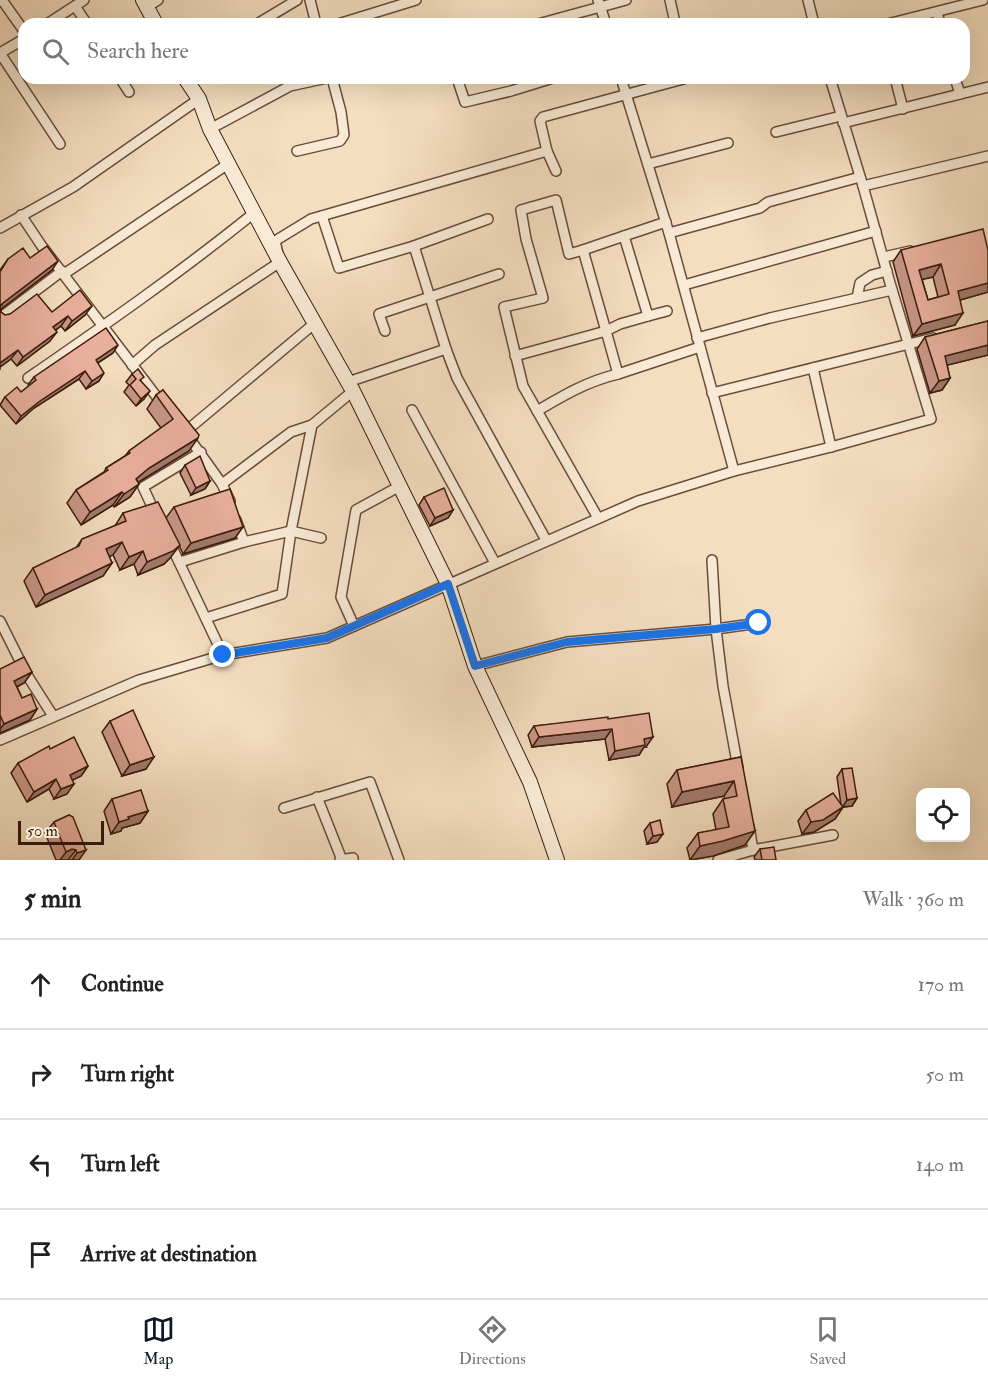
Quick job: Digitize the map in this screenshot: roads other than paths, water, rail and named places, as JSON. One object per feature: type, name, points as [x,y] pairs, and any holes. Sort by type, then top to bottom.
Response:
[{"type":"street","points":[[2,0],[18,23]]},
{"type":"street","points":[[267,18],[297,0]]},
{"type":"street","points":[[310,0],[314,18]]},
{"type":"street","points":[[358,18],[416,0]]},
{"type":"street","points":[[555,18],[599,3],[626,0]]},
{"type":"street","points":[[670,0],[674,18]]},
{"type":"street","points":[[808,0],[812,18]]},
{"type":"street","points":[[912,18],[983,0]]},
{"type":"street","points":[[56,18],[79,2],[85,18]]},
{"type":"street","points":[[149,2],[154,18]]},
{"type":"street","points":[[599,3],[604,18]]},
{"type":"street","points":[[937,12],[938,18]]},
{"type":"street","points":[[18,42],[0,53],[18,80]]},
{"type":"street","points":[[20,84],[60,144]]},
{"type":"street","points":[[124,84],[129,92]]},
{"type":"street","points":[[189,84],[199,99],[210,129],[280,262],[350,386],[448,584],[475,666],[530,782],[557,860]]},
{"type":"street","points":[[210,129],[290,86],[299,84]]},
{"type":"street","points":[[297,151],[340,141],[344,135],[334,84]]},
{"type":"street","points":[[459,84],[465,102],[534,84]]},
{"type":"street","points":[[623,84],[666,222],[734,471]]},
{"type":"street","points":[[556,171],[547,151],[540,121],[543,117],[667,84]]},
{"type":"street","points":[[0,740],[139,680],[223,655],[327,638],[638,501],[734,471],[931,419],[832,84]]},
{"type":"street","points":[[897,84],[903,109]]},
{"type":"street","points":[[958,84],[960,94]]},
{"type":"street","points":[[776,132],[903,109],[988,87]]},
{"type":"street","points":[[0,228],[73,188],[199,99]]},
{"type":"street","points":[[648,164],[728,143]]},
{"type":"street","points":[[280,262],[275,241],[311,219],[547,151]]},
{"type":"street","points":[[669,233],[760,208],[768,202],[988,156]]},
{"type":"street","points":[[0,318],[63,273],[228,164]]},
{"type":"street","points":[[598,518],[523,386],[515,356],[504,307],[543,298],[526,239],[521,210],[555,200],[569,254],[666,222]]},
{"type":"street","points":[[28,378],[205,253],[254,213]]},
{"type":"street","points":[[21,215],[41,246],[201,452],[222,484],[244,542]]},
{"type":"street","points":[[322,216],[339,268],[414,246],[488,219]]},
{"type":"street","points":[[684,285],[876,231]]},
{"type":"street","points":[[624,236],[648,316]]},
{"type":"street","points":[[414,246],[457,378],[546,540]]},
{"type":"street","points":[[884,257],[914,249]]},
{"type":"street","points":[[583,250],[618,374]]},
{"type":"street","points":[[132,365],[155,345],[280,262]]},
{"type":"street","points":[[857,298],[860,283],[872,275],[887,271]]},
{"type":"street","points":[[385,331],[379,314],[499,274]]},
{"type":"street","points":[[537,411],[596,379],[618,374],[770,318],[892,290]]},
{"type":"street","points":[[515,356],[606,331],[620,324],[667,311]]},
{"type":"street","points":[[178,424],[315,323]]},
{"type":"street","points":[[712,393],[942,335]]},
{"type":"street","points":[[222,484],[291,432],[312,425],[350,386],[446,349]]},
{"type":"street","points":[[813,368],[831,447]]},
{"type":"street","points":[[412,410],[415,420],[495,563]]},
{"type":"street","points":[[207,618],[282,594],[291,531],[312,425]]},
{"type":"street","points":[[201,452],[143,487],[223,655]]},
{"type":"street","points":[[354,626],[341,597],[356,510],[400,486]]},
{"type":"street","points":[[180,561],[291,531],[321,538]]},
{"type":"street","points":[[712,560],[716,629],[723,686],[740,780]]},
{"type":"street","points":[[0,621],[27,675],[53,716]]},
{"type":"street","points":[[475,666],[567,642],[759,623]]},
{"type":"street","points":[[284,808],[370,782],[399,860]]},
{"type":"street","points":[[317,797],[341,860],[353,858],[353,860]]},
{"type":"street","points":[[747,815],[753,850]]},
{"type":"street","points":[[718,860],[753,850],[833,835]]}]
